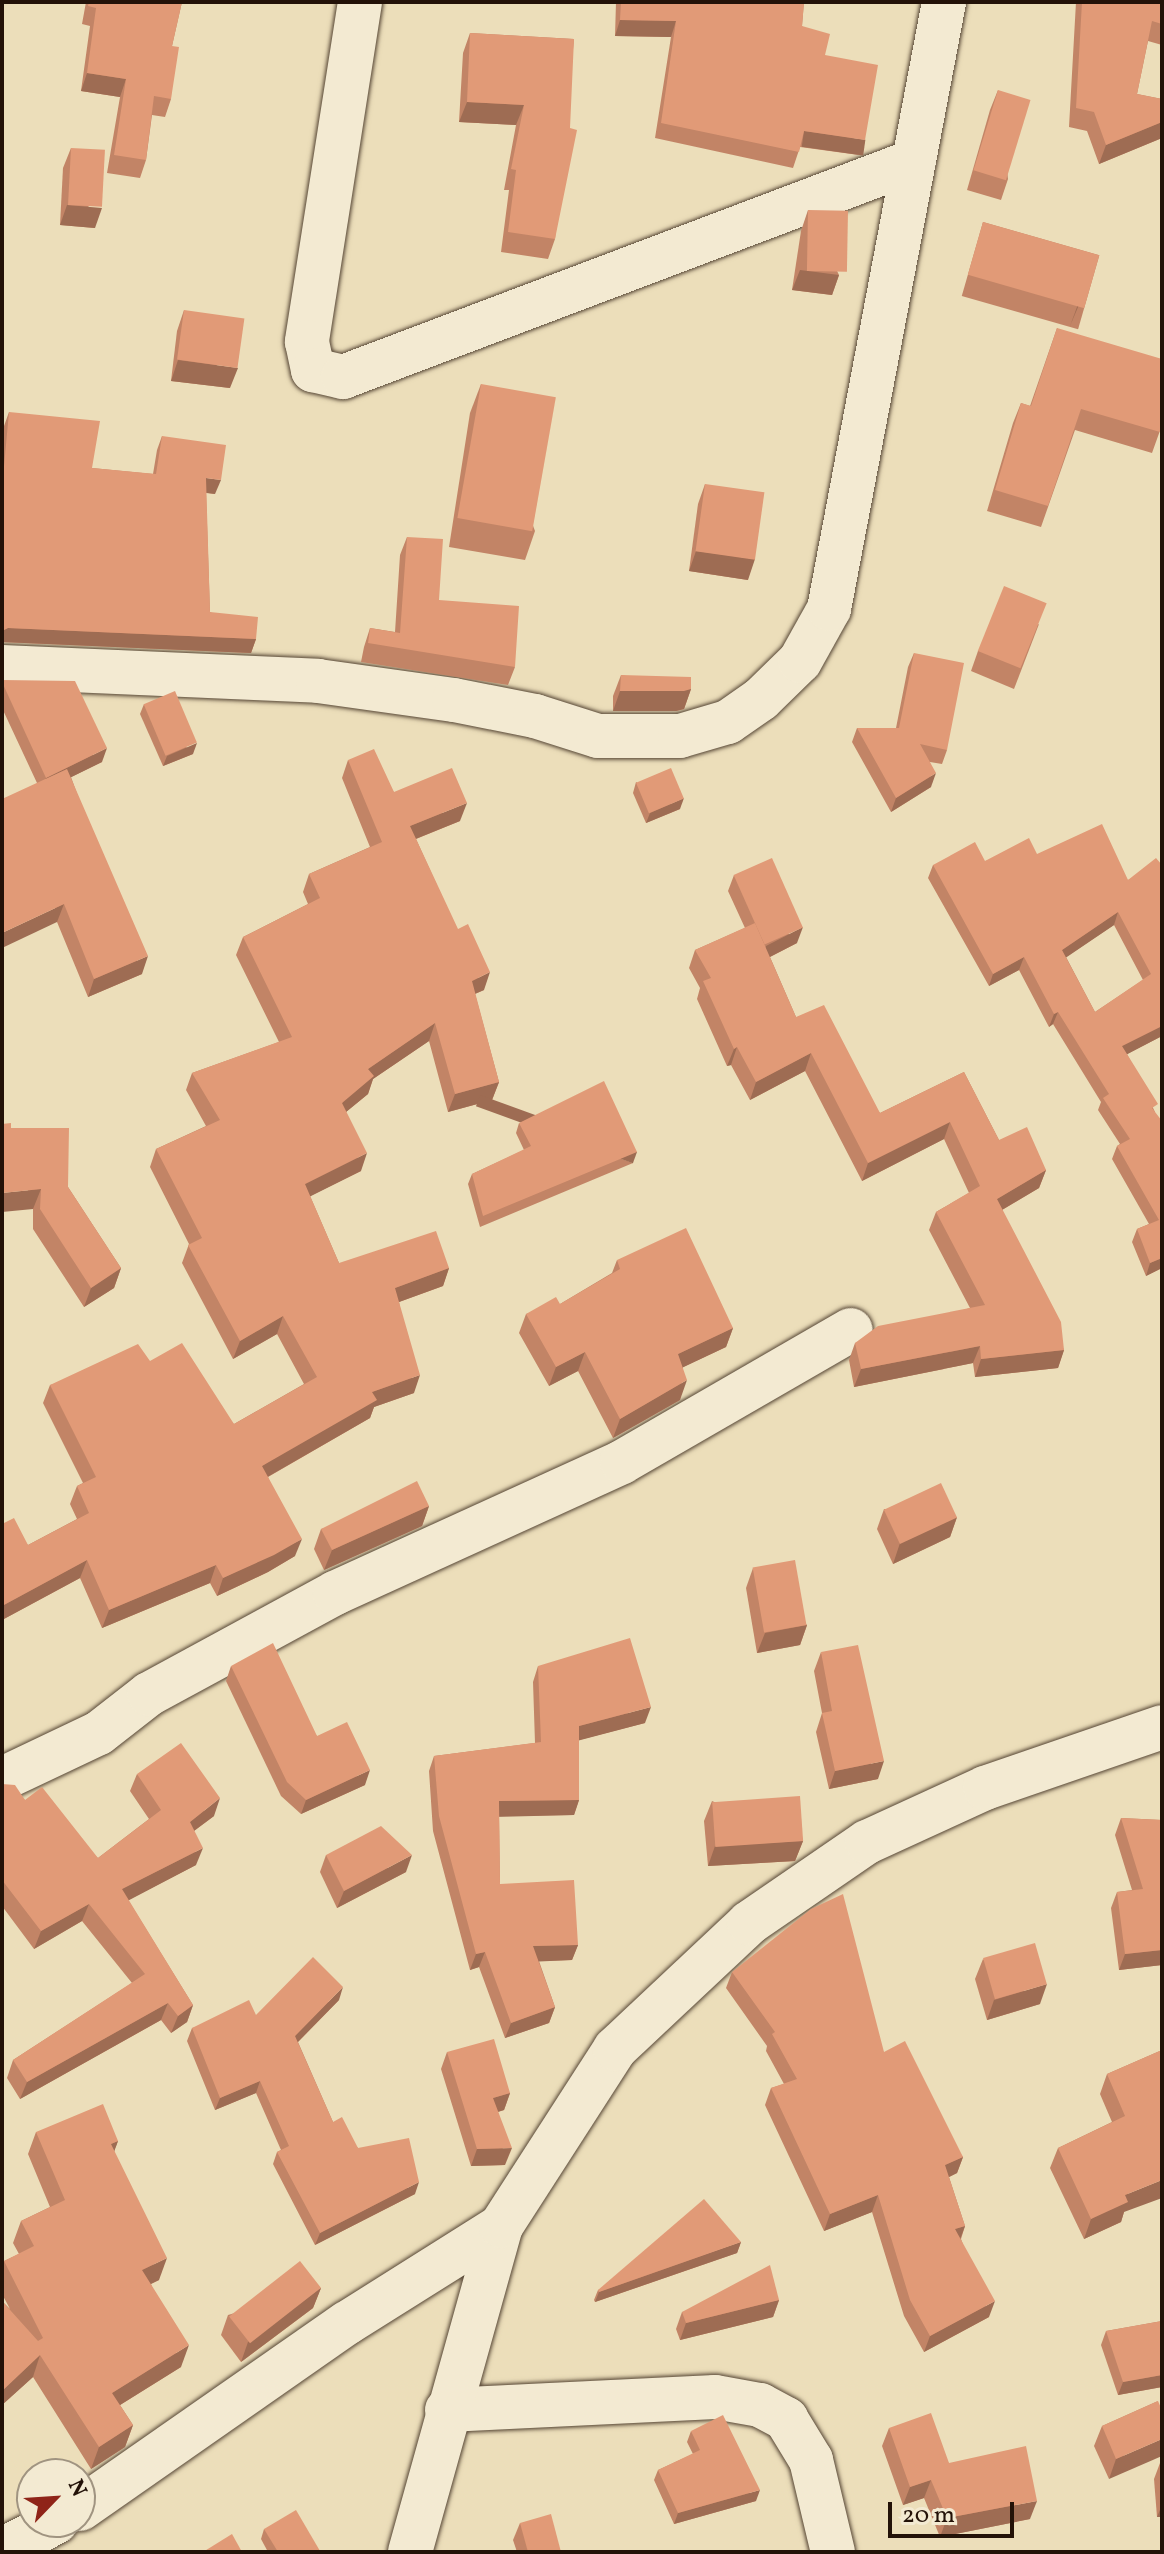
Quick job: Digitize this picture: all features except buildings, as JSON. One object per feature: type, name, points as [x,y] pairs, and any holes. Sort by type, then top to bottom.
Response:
[{"type":"street","points":[[360,2],[307,342],[313,370],[343,377],[914,161]]},
{"type":"street","points":[[2,667],[318,681],[468,702],[598,736],[680,736],[728,722],[761,699],[800,661],[829,609],[944,2]]},
{"type":"street","points":[[2,1779],[99,1733],[149,1694],[335,1593],[622,1462],[851,1330]]},
{"type":"street","points":[[410,2552],[447,2410],[501,2226],[615,2049],[749,1923],[867,1842],[985,1788],[1162,1727]]},
{"type":"street","points":[[96,2498],[347,2323],[501,2226]]},
{"type":"street","points":[[447,2410],[715,2397],[760,2405],[786,2419],[811,2460],[833,2552]]},
{"type":"street","points":[[2,2550],[25,2538]]}]
